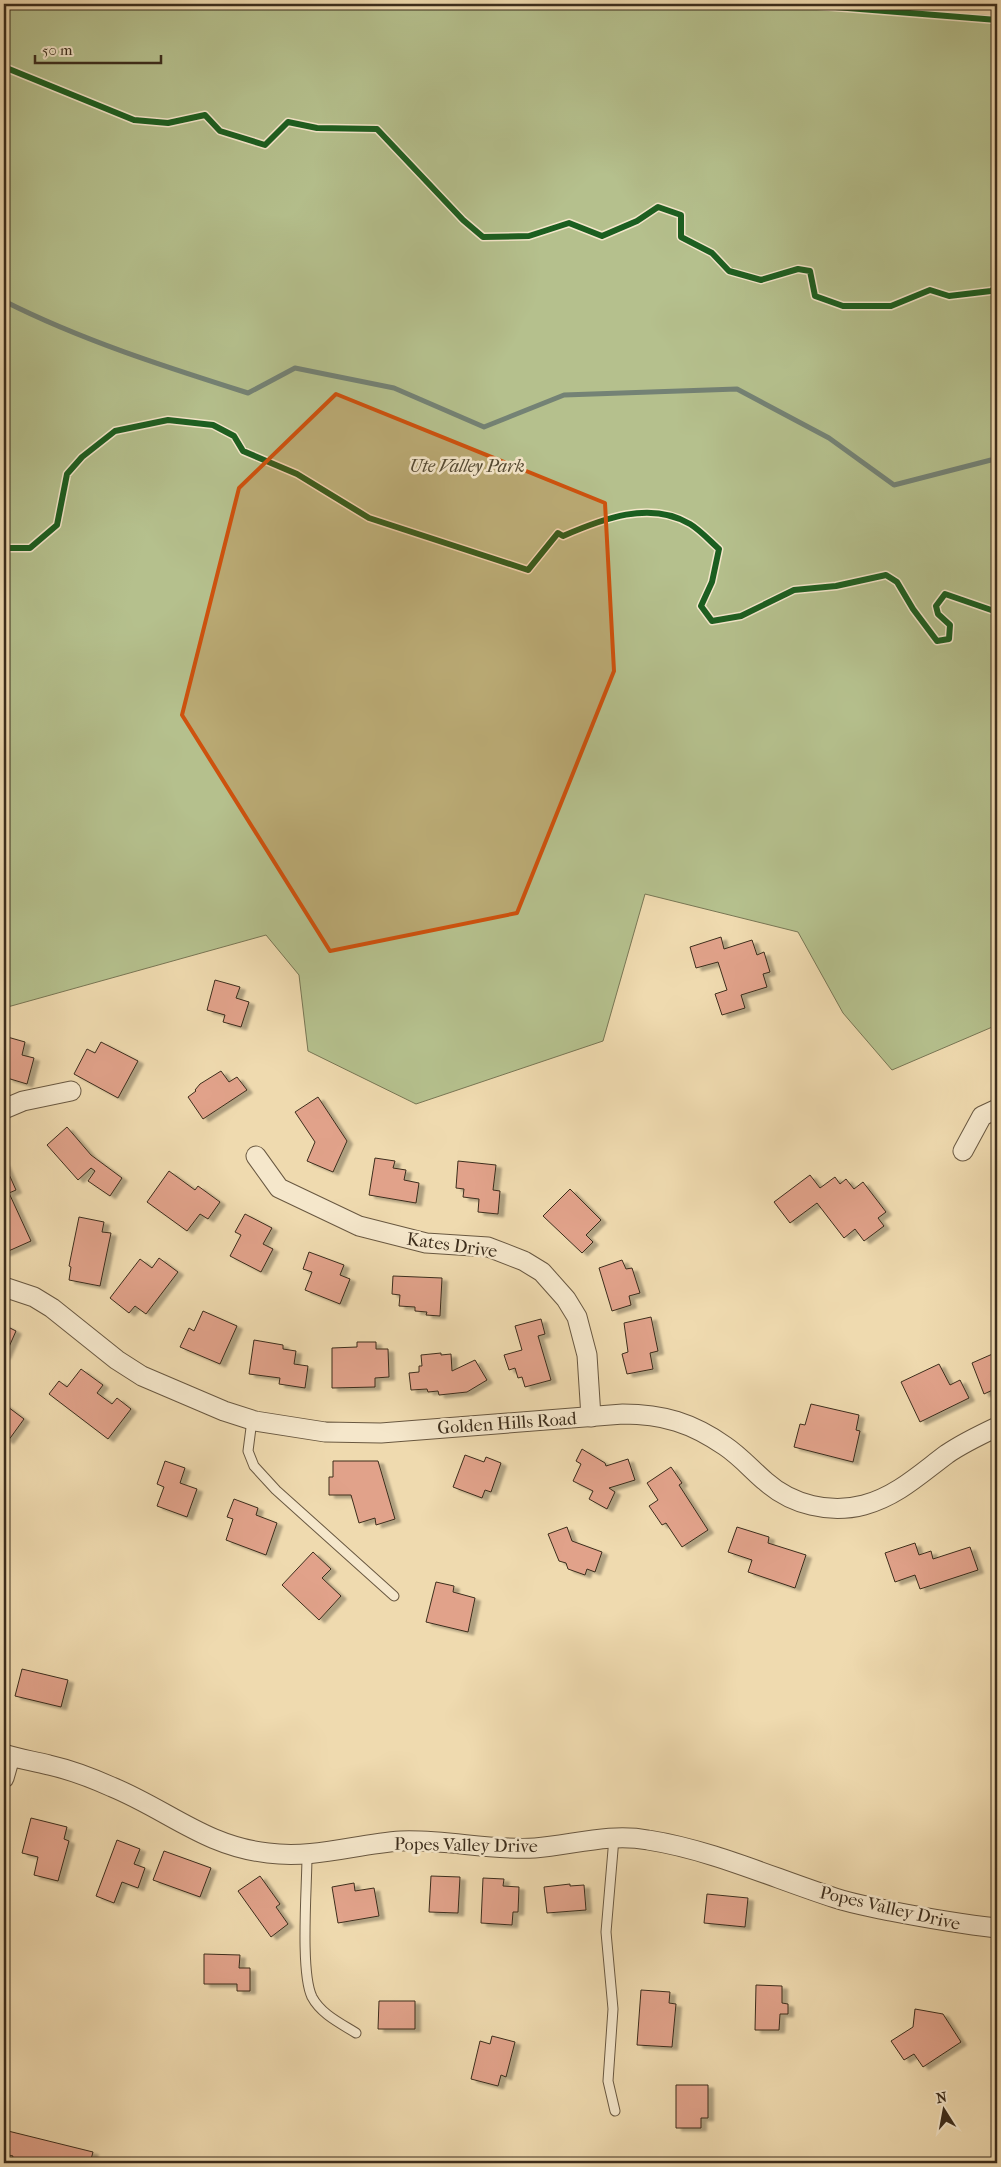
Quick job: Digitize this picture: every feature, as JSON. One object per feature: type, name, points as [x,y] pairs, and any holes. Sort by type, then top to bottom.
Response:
[{"type":"street","points":[[4,1109],[23,1101],[71,1091]]},
{"type":"street","points":[[963,1151],[982,1116],[997,1109]]},
{"type":"street","name":"Kates Drive","points":[[256,1156],[279,1188],[359,1226],[426,1243],[488,1247],[524,1261],[542,1272],[566,1299],[577,1317],[587,1355],[591,1417]]},
{"type":"street","name":"Golden Hills Road","points":[[4,1287],[34,1297],[52,1308],[117,1360],[142,1376],[216,1408],[252,1420],[290,1428],[351,1433],[623,1414],[660,1416],[694,1428],[727,1447],[781,1493],[810,1506],[828,1508],[862,1506],[894,1494],[948,1454],[997,1427]]},
{"type":"street","points":[[4,1778],[7,1755]]},
{"type":"street","name":"Popes Valley Drive","points":[[7,1755],[52,1765],[93,1778],[230,1847],[269,1854],[307,1856],[399,1841],[426,1841],[489,1848],[533,1848],[614,1838],[642,1839],[675,1846],[845,1901],[956,1924],[997,1928]]},
{"type":"lane","points":[[252,1420],[248,1451],[254,1466],[276,1490],[394,1596]]},
{"type":"lane","points":[[614,1838],[606,1932],[613,2009],[608,2081],[616,2111]]},
{"type":"lane","points":[[307,1856],[306,1951],[312,1996],[332,2018],[356,2033]]},
{"type":"highlighted area","points":[[336,394],[605,503],[614,671],[517,913],[330,951],[182,715],[239,488]]},
{"type":"green space","name":"Ute Valley Park","points":[[4,4],[793,4],[997,16],[997,1025],[892,1070],[843,1013],[798,932],[645,894],[603,1041],[416,1104],[308,1051],[299,975],[266,935],[4,1008]]},
{"type":"building","points":[[721,937],[724,949],[752,940],[757,955],[764,952],[770,972],[763,974],[767,987],[741,995],[745,1008],[722,1015],[715,994],[727,990],[718,962],[696,968],[690,947]]},
{"type":"building","points":[[215,980],[240,987],[236,998],[249,1002],[241,1027],[223,1022],[225,1015],[207,1010]]},
{"type":"building","points":[[4,1036],[25,1042],[22,1055],[34,1058],[27,1084],[7,1078],[9,1071],[4,1070]]},
{"type":"building","points":[[101,1042],[138,1061],[118,1098],[74,1074],[87,1049],[95,1053]]},
{"type":"building","points":[[221,1071],[229,1082],[237,1077],[247,1090],[203,1119],[188,1097],[196,1091],[200,1084]]},
{"type":"building","points":[[318,1097],[347,1141],[333,1172],[307,1161],[315,1142],[295,1112]]},
{"type":"building","points":[[67,1127],[91,1155],[122,1178],[110,1196],[88,1181],[95,1171],[91,1168],[78,1180],[47,1145]]},
{"type":"building","points":[[375,1158],[395,1161],[393,1168],[406,1170],[404,1180],[419,1183],[416,1203],[369,1195]]},
{"type":"building","points":[[458,1161],[496,1165],[493,1190],[500,1191],[498,1214],[478,1212],[479,1199],[463,1197],[464,1189],[456,1188]]},
{"type":"building","points":[[4,1163],[16,1190],[9,1193],[31,1241],[4,1253]]},
{"type":"building","points":[[169,1171],[195,1190],[198,1186],[220,1202],[208,1219],[200,1214],[187,1231],[147,1202]]},
{"type":"building","points":[[810,1175],[820,1188],[835,1177],[840,1184],[846,1179],[854,1189],[863,1182],[886,1212],[878,1218],[884,1226],[864,1241],[855,1229],[844,1238],[817,1203],[790,1223],[774,1202]]},
{"type":"building","points":[[570,1189],[601,1220],[586,1235],[593,1242],[582,1253],[543,1216]]},
{"type":"building","points":[[245,1214],[272,1228],[263,1244],[273,1249],[261,1272],[230,1256],[241,1235],[235,1232]]},
{"type":"building","points":[[79,1217],[104,1222],[102,1232],[111,1233],[100,1286],[69,1280],[71,1267],[69,1266]]},
{"type":"building","points":[[309,1252],[344,1265],[340,1275],[350,1279],[340,1304],[305,1290],[312,1272],[303,1269]]},
{"type":"building","points":[[159,1258],[178,1272],[146,1314],[135,1306],[129,1313],[110,1298],[140,1259],[152,1268]]},
{"type":"building","points":[[622,1260],[626,1269],[632,1268],[640,1293],[629,1296],[631,1305],[612,1311],[599,1268]]},
{"type":"building","points":[[393,1276],[442,1278],[440,1316],[426,1315],[427,1312],[415,1311],[415,1307],[399,1306],[400,1295],[392,1294]]},
{"type":"building","points":[[203,1311],[237,1326],[220,1364],[180,1347],[189,1328],[194,1331]]},
{"type":"building","points":[[651,1317],[658,1351],[650,1353],[653,1369],[627,1374],[622,1354],[628,1352],[624,1323]]},
{"type":"building","points":[[541,1319],[545,1334],[538,1336],[551,1380],[525,1387],[522,1377],[518,1378],[515,1368],[509,1370],[504,1355],[522,1350],[515,1326]]},
{"type":"building","points":[[4,1325],[16,1331],[5,1356],[4,1356]]},
{"type":"building","points":[[254,1340],[283,1345],[283,1349],[296,1351],[294,1364],[308,1366],[305,1388],[279,1384],[280,1378],[249,1374]]},
{"type":"building","points":[[357,1342],[376,1342],[376,1349],[388,1349],[389,1377],[375,1378],[375,1387],[332,1388],[332,1348],[357,1347]]},
{"type":"building","points":[[997,1352],[997,1388],[984,1394],[972,1363]]},
{"type":"building","points":[[441,1353],[441,1355],[451,1354],[452,1371],[475,1360],[487,1380],[467,1392],[439,1395],[438,1391],[428,1392],[427,1389],[411,1390],[409,1373],[419,1372],[419,1366],[422,1366],[421,1355]]},
{"type":"building","points":[[939,1364],[950,1385],[960,1380],[969,1398],[920,1422],[901,1382]]},
{"type":"building","points":[[81,1369],[103,1385],[97,1393],[112,1404],[117,1398],[131,1409],[108,1439],[49,1394],[59,1381],[67,1387]]},
{"type":"building","points":[[4,1404],[24,1419],[8,1441],[4,1438]]},
{"type":"building","points":[[811,1404],[859,1415],[856,1430],[860,1431],[853,1462],[794,1447],[800,1424],[805,1425]]},
{"type":"building","points":[[582,1449],[605,1463],[606,1466],[628,1459],[635,1480],[609,1488],[615,1492],[607,1509],[589,1499],[593,1491],[573,1481],[581,1464],[576,1461]]},
{"type":"building","points":[[465,1455],[484,1462],[486,1457],[501,1463],[491,1492],[485,1490],[482,1498],[453,1487]]},
{"type":"building","points":[[165,1461],[185,1468],[180,1483],[197,1489],[187,1517],[157,1506],[164,1487],[157,1484]]},
{"type":"building","points":[[333,1461],[378,1461],[395,1519],[376,1525],[375,1518],[359,1523],[351,1495],[329,1495],[329,1477],[333,1477]]},
{"type":"building","points":[[671,1467],[682,1483],[679,1485],[708,1530],[682,1547],[666,1523],[662,1525],[649,1506],[658,1500],[647,1483]]},
{"type":"building","points":[[234,1499],[258,1508],[256,1515],[277,1523],[266,1555],[226,1540],[233,1519],[227,1517]]},
{"type":"building","points":[[567,1527],[572,1541],[602,1552],[595,1572],[587,1569],[585,1575],[568,1569],[566,1563],[559,1561],[548,1534]]},
{"type":"building","points":[[737,1527],[769,1537],[768,1543],[806,1555],[795,1588],[748,1572],[752,1560],[728,1552]]},
{"type":"building","points":[[915,1543],[919,1555],[931,1551],[933,1559],[970,1547],[978,1570],[920,1589],[915,1575],[895,1582],[885,1553]]},
{"type":"building","points":[[313,1552],[331,1569],[322,1578],[341,1596],[319,1620],[282,1585]]},
{"type":"building","points":[[436,1582],[454,1586],[453,1592],[475,1598],[468,1632],[426,1622]]},
{"type":"building","points":[[22,1669],[68,1680],[61,1707],[15,1696]]},
{"type":"building","points":[[31,1818],[67,1827],[64,1839],[69,1841],[58,1881],[34,1875],[38,1857],[22,1853]]},
{"type":"building","points":[[117,1840],[140,1849],[134,1864],[145,1868],[138,1888],[122,1882],[114,1903],[96,1896]]},
{"type":"building","points":[[164,1851],[211,1868],[200,1897],[153,1880]]},
{"type":"building","points":[[260,1876],[280,1904],[276,1907],[288,1924],[271,1937],[238,1891]]},
{"type":"building","points":[[431,1876],[460,1877],[458,1913],[429,1912]]},
{"type":"building","points":[[483,1878],[504,1879],[503,1886],[519,1887],[518,1912],[513,1912],[512,1925],[481,1923]]},
{"type":"building","points":[[354,1883],[355,1891],[374,1888],[379,1916],[338,1923],[332,1887]]},
{"type":"building","points":[[570,1884],[570,1886],[584,1885],[586,1910],[547,1913],[544,1887]]},
{"type":"building","points":[[707,1894],[748,1898],[745,1927],[704,1923]]},
{"type":"building","points":[[204,1954],[240,1955],[239,1968],[250,1968],[250,1991],[237,1991],[237,1984],[204,1984]]},
{"type":"building","points":[[756,1985],[782,1986],[782,2003],[788,2004],[788,2014],[780,2014],[779,2030],[755,2030]]},
{"type":"building","points":[[641,1990],[670,1992],[669,2003],[676,2004],[672,2047],[637,2045]]},
{"type":"building","points":[[379,2001],[415,2001],[415,2029],[378,2029]]},
{"type":"building","points":[[915,2009],[943,2014],[961,2042],[923,2067],[914,2054],[904,2060],[891,2041],[913,2027]]},
{"type":"building","points":[[492,2036],[515,2042],[506,2077],[501,2075],[498,2086],[471,2079],[480,2041],[490,2044]]},
{"type":"building","points":[[676,2085],[708,2085],[708,2118],[701,2118],[701,2128],[676,2128]]},
{"type":"building","points":[[4,2130],[93,2152],[90,2163],[11,2163],[13,2156],[4,2154]]},
{"type":"waterway","points":[[4,301],[93,340],[155,363],[248,393],[295,368],[394,388],[484,427],[564,395],[737,389],[829,438],[894,485],[991,460],[997,461]]},
{"type":"cycle path","points":[[798,4],[997,20]]},
{"type":"cycle path","points":[[4,67],[134,120],[168,123],[205,115],[220,131],[265,145],[288,122],[317,128],[377,129],[463,220],[483,237],[529,236],[569,223],[602,236],[637,221],[658,207],[681,215],[681,237],[712,253],[729,271],[761,280],[798,269],[810,271],[815,296],[843,306],[891,306],[930,290],[949,296],[991,291],[997,287]]},
{"type":"cycle path","points":[[4,548],[30,548],[57,525],[67,474],[82,457],[115,431],[168,420],[213,425],[234,436],[243,451],[297,474],[369,518],[528,570],[558,533],[563,536],[610,518],[626,515],[659,513],[675,517],[694,526],[719,549],[712,582],[701,606],[712,621],[741,616],[794,590],[836,586],[886,575],[897,582],[913,609],[937,641],[949,639],[950,625],[938,614],[936,606],[945,594],[997,612]]}]
